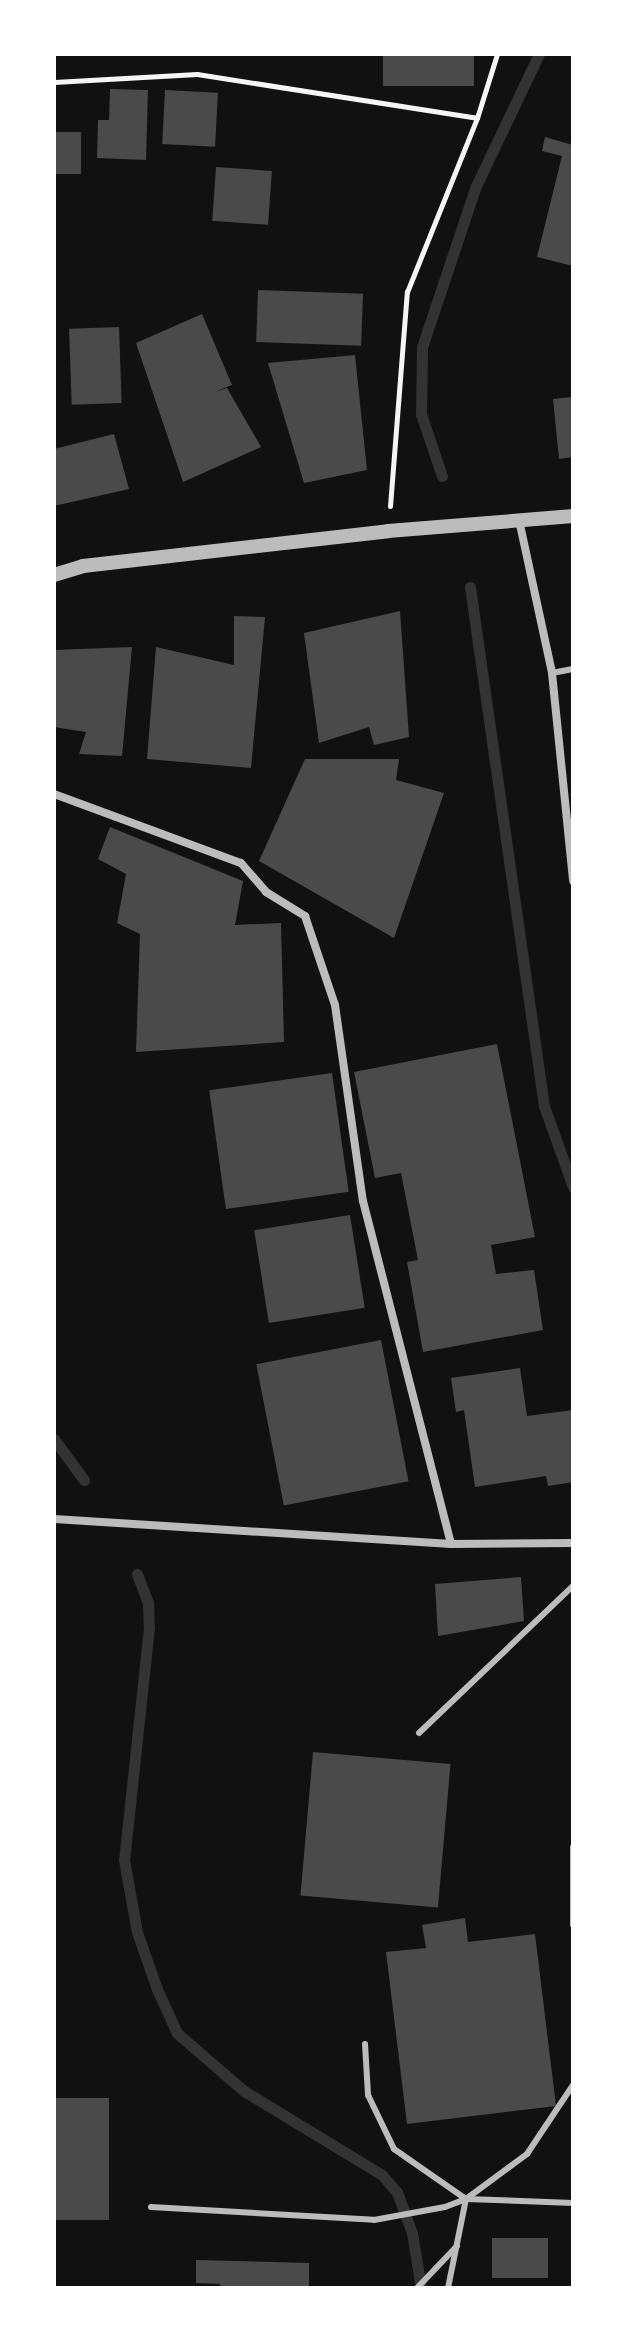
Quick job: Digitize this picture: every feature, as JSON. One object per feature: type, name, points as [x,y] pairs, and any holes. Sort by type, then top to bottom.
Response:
[{"type":"street","points":[[54,575],[83,566],[388,531],[573,516]]},
{"type":"street","points":[[519,520],[552,673],[573,881]]},
{"type":"street","points":[[54,794],[241,863],[266,892],[305,916],[335,1005],[363,1201],[451,1544]]},
{"type":"street","points":[[54,1519],[451,1544],[573,1543]]},
{"type":"lane","points":[[552,673],[573,669]]},
{"type":"lane","points":[[419,1733],[573,1586]]},
{"type":"lane","points":[[573,1847],[573,1925]]},
{"type":"lane","points":[[365,2044],[368,2095],[394,2149],[466,2199]]},
{"type":"lane","points":[[448,2288],[466,2199],[527,2154],[573,2085]]},
{"type":"lane","points":[[151,2207],[393,2218],[466,2199],[573,2203]]},
{"type":"lane","points":[[417,2288],[457,2246]]},
{"type":"path","points":[[388,531],[403,312],[477,118],[497,54]]},
{"type":"path","points":[[54,82],[197,74],[477,118]]},
{"type":"building","points":[[383,54],[474,54],[474,86],[383,86]]},
{"type":"building","points":[[110,89],[148,90],[146,160],[97,158],[98,120],[109,120]]},
{"type":"building","points":[[165,90],[218,93],[215,147],[162,144]]},
{"type":"building","points":[[54,132],[81,132],[81,174],[54,174]]},
{"type":"building","points":[[545,137],[573,145],[573,266],[537,257],[562,156],[542,151]]},
{"type":"building","points":[[216,167],[272,171],[268,225],[212,221]]},
{"type":"building","points":[[258,290],[363,294],[361,346],[256,342]]},
{"type":"building","points":[[202,314],[232,385],[214,392],[227,388],[261,447],[183,482],[136,343]]},
{"type":"building","points":[[119,327],[122,403],[72,405],[69,329]]},
{"type":"building","points":[[355,355],[367,470],[304,483],[268,363]]},
{"type":"building","points":[[573,397],[573,457],[559,459],[553,399]]},
{"type":"building","points":[[114,434],[129,489],[54,506],[54,449]]},
{"type":"building","points":[[400,611],[409,737],[374,745],[369,727],[319,743],[304,633]]},
{"type":"building","points":[[234,616],[265,617],[251,768],[147,759],[156,647],[234,665]]},
{"type":"building","points":[[132,647],[122,756],[79,754],[86,732],[54,727],[54,650]]},
{"type":"building","points":[[305,759],[399,759],[396,780],[444,793],[394,938],[259,861]]},
{"type":"building","points":[[110,827],[243,881],[235,925],[281,923],[284,1042],[136,1052],[140,934],[117,923],[126,874],[98,859]]},
{"type":"building","points":[[497,1044],[535,1237],[491,1245],[496,1274],[534,1270],[543,1330],[423,1352],[407,1262],[418,1260],[401,1173],[375,1178],[354,1072]]},
{"type":"building","points":[[332,1073],[349,1192],[226,1209],[209,1090]]},
{"type":"building","points":[[350,1215],[365,1308],[269,1323],[254,1230]]},
{"type":"building","points":[[381,1340],[408,1481],[284,1506],[256,1364]]},
{"type":"building","points":[[520,1368],[527,1416],[573,1410],[573,1482],[548,1486],[546,1476],[475,1487],[464,1410],[456,1412],[451,1378]]},
{"type":"building","points":[[521,1577],[524,1621],[438,1636],[435,1584]]},
{"type":"building","points":[[313,1752],[450,1764],[438,1907],[300,1895]]},
{"type":"building","points":[[465,1918],[468,1942],[535,1934],[556,2106],[407,2124],[386,1952],[426,1948],[422,1925]]},
{"type":"building","points":[[54,2098],[109,2098],[109,2220],[54,2220]]},
{"type":"building","points":[[492,2238],[548,2238],[548,2278],[492,2278]]},
{"type":"building","points":[[196,2260],[309,2263],[309,2288],[220,2288],[220,2284],[196,2283]]},
{"type":"waterway","points":[[442,476],[421,414],[422,347],[476,186],[539,54]]},
{"type":"waterway","points":[[470,587],[544,1106],[573,1187]]},
{"type":"waterway","points":[[54,1439],[84,1480]]},
{"type":"waterway","points":[[137,1574],[148,1603],[149,1627],[124,1860],[137,1932],[157,1989],[177,2033],[244,2091],[382,2175],[397,2192],[412,2233],[421,2288]]}]
